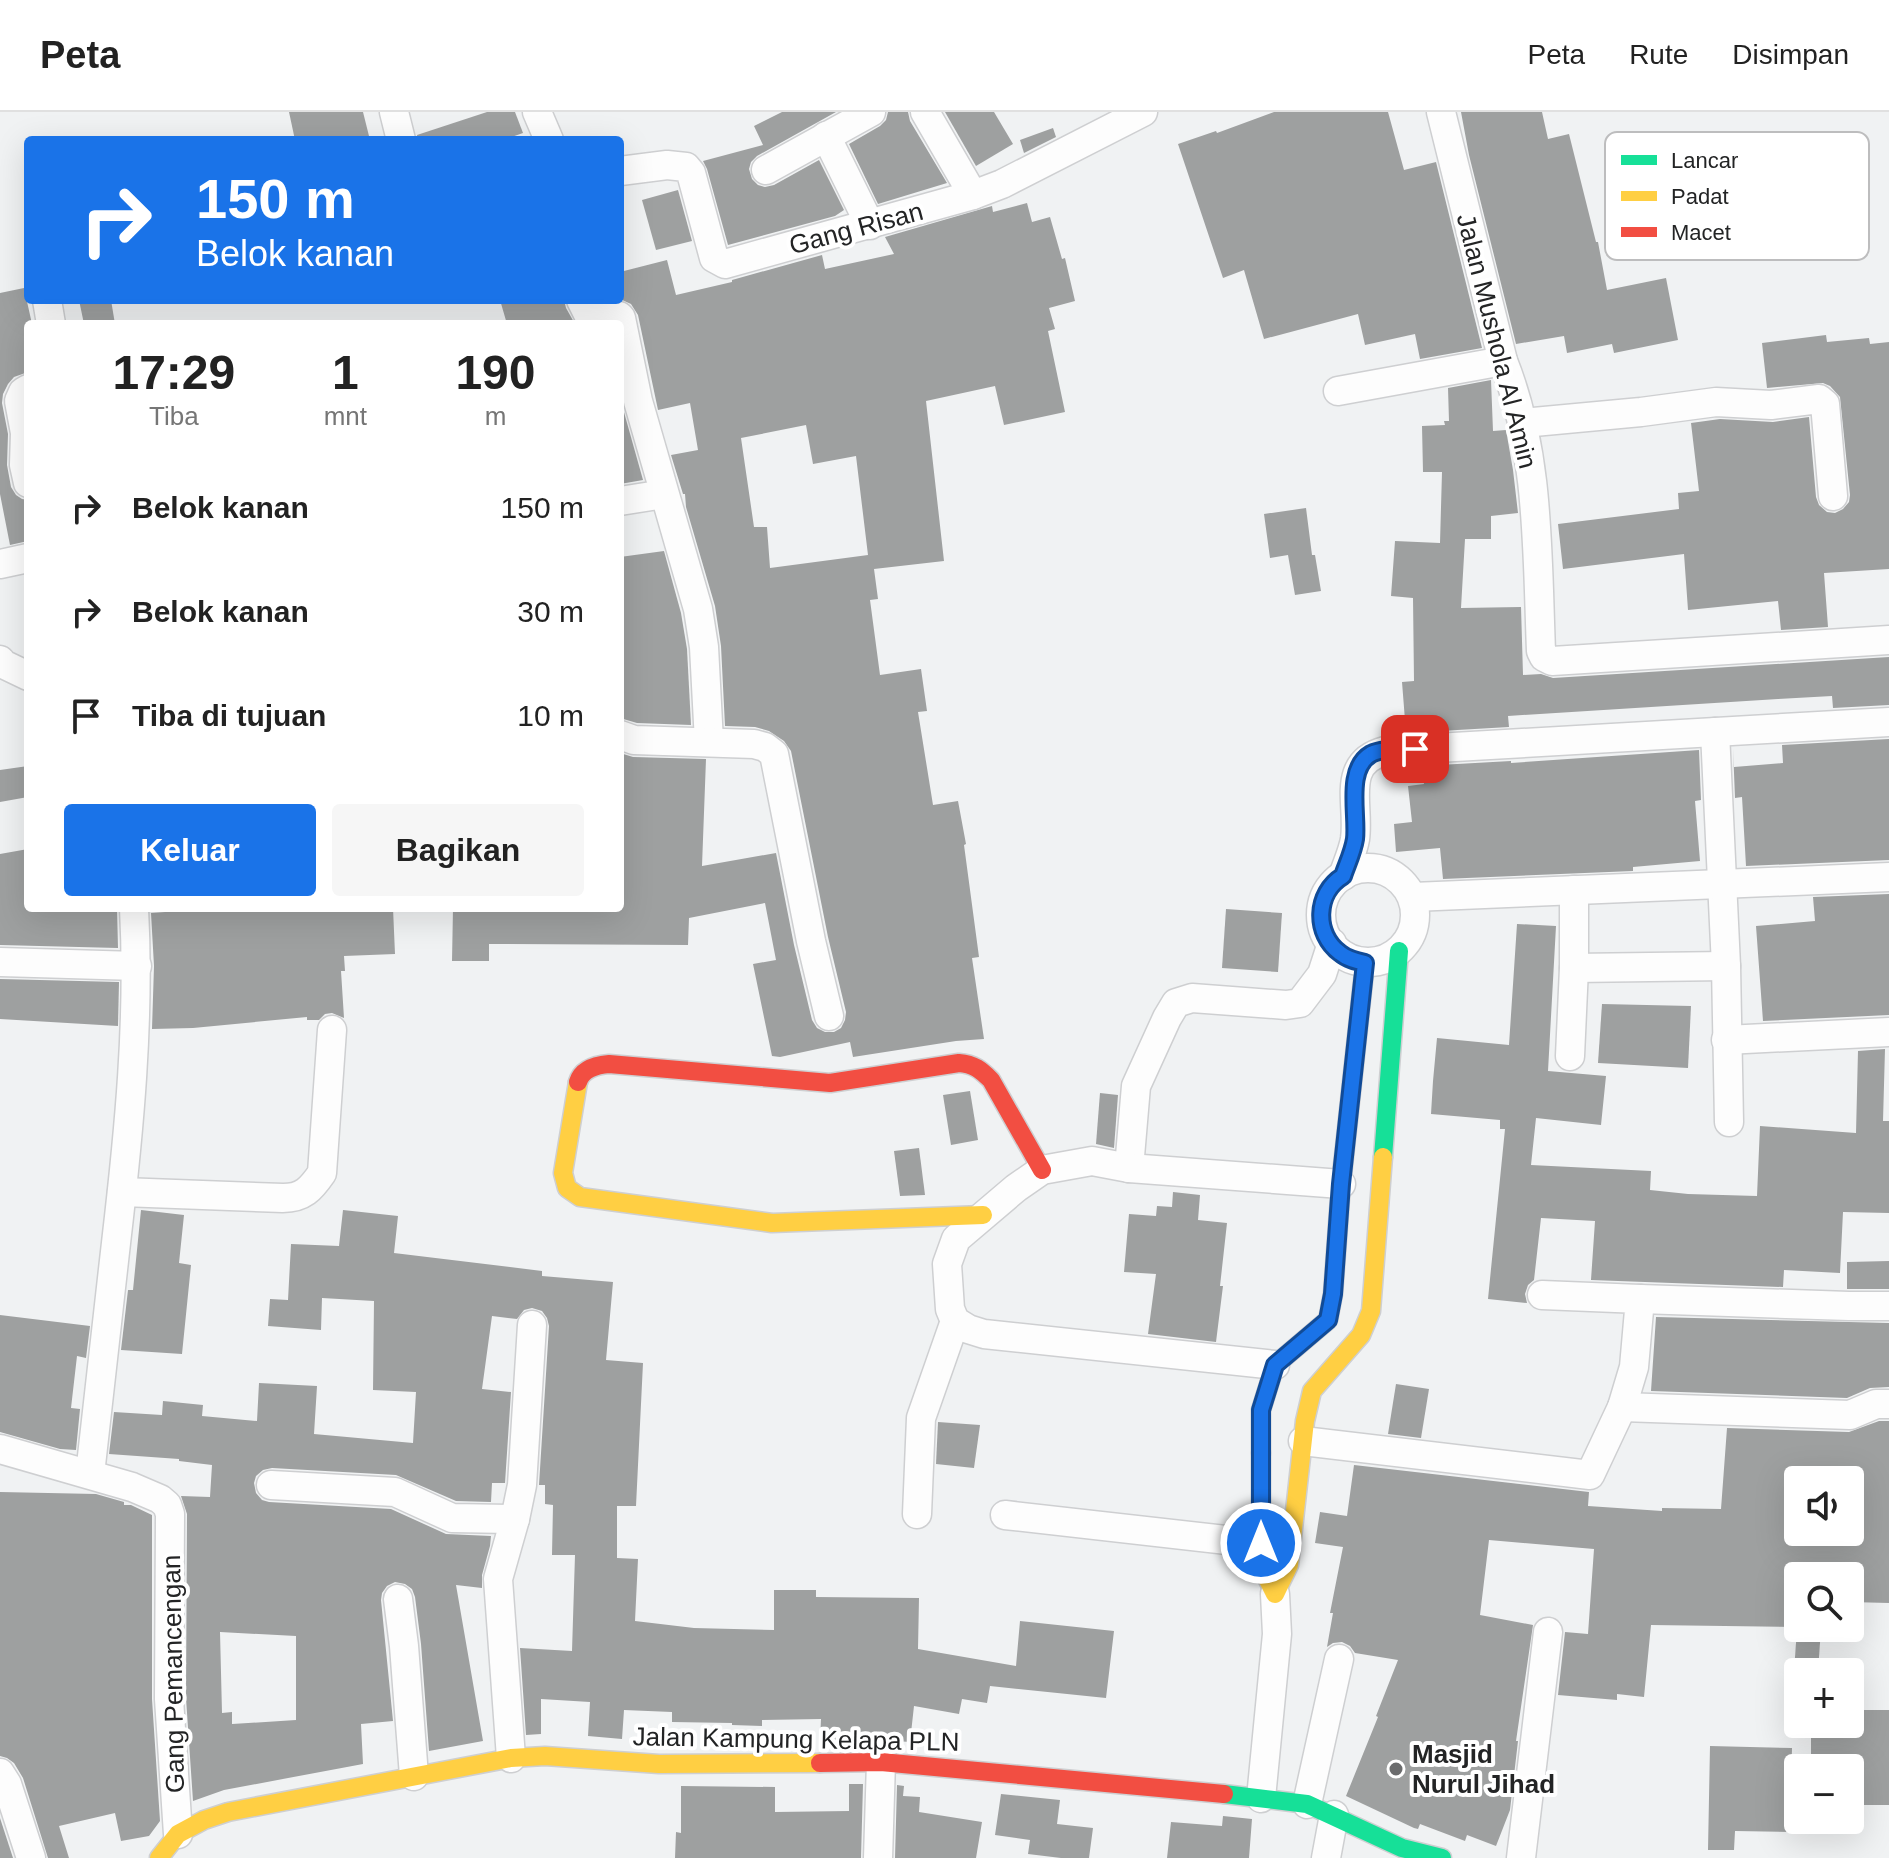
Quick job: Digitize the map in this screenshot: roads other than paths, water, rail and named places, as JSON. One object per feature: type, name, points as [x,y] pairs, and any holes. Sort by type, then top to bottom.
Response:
[{"type":"street","points":[[394,112],[400,136]]},
{"type":"street","points":[[537,112],[547,136]]},
{"type":"street","points":[[766,170],[871,112]]},
{"type":"street","points":[[925,112],[973,195]]},
{"type":"street","name":"Gang Risan","points":[[624,170],[667,165],[686,167],[691,173],[714,258],[725,264],[973,195],[1002,184],[1143,112]]},
{"type":"street","name":"Jalan Mushola Al Amin","points":[[1441,112],[1503,361],[1523,423],[1535,503],[1541,651],[1544,657],[1552,661],[1889,640]]},
{"type":"street","points":[[826,136],[870,225]]},
{"type":"street","points":[[583,304],[588,314],[619,316],[621,320]]},
{"type":"street","points":[[624,333],[638,401],[698,609],[704,647],[709,742]]},
{"type":"street","points":[[1338,391],[1503,361]]},
{"type":"street","points":[[24,391],[19,401],[24,428]]},
{"type":"street","points":[[1523,423],[1716,402],[1771,405],[1819,399],[1825,404],[1833,496]]},
{"type":"street","points":[[624,500],[664,494]]},
{"type":"street","points":[[0,564],[24,559]]},
{"type":"street","points":[[0,660],[24,674]]},
{"type":"street","points":[[1355,873],[1355,780],[1359,766],[1371,754],[1889,722]]},
{"type":"street","points":[[1715,732],[1726,966],[1729,1122]]},
{"type":"street","points":[[624,736],[634,740],[754,744],[774,754],[829,1016]]},
{"type":"street","points":[[1380,868],[1394,875],[1405,884],[1414,906],[1411,936],[1399,951],[1383,960],[1349,955],[1323,932],[1321,906],[1333,882],[1355,873],[1380,868]]},
{"type":"street","points":[[1414,906],[1450,895],[1889,877]]},
{"type":"street","points":[[1570,1056],[1574,890]]},
{"type":"street","points":[[0,1449],[90,1474],[132,1086],[137,966],[134,912]]},
{"type":"street","points":[[1275,1594],[1289,1565],[1305,1421],[1312,1391],[1361,1335],[1371,1311],[1399,951]]},
{"type":"street","points":[[1129,1168],[1136,1086],[1176,1003],[1192,998],[1300,1003],[1322,974],[1349,955]]},
{"type":"street","points":[[1261,1798],[1277,1634],[1275,1594],[1266,1576],[1261,1543],[1261,1410],[1275,1365],[1328,1320],[1333,1294],[1341,1184],[1349,955]]},
{"type":"street","points":[[0,962],[137,966]]},
{"type":"street","points":[[1574,968],[1726,966]]},
{"type":"street","points":[[122,1192],[283,1198],[296,1198],[304,1193],[322,1173],[332,1030]]},
{"type":"street","points":[[1726,1040],[1889,1032]]},
{"type":"street","points":[[983,1215],[772,1223],[580,1197],[570,1193],[563,1173],[579,1078],[587,1069],[609,1064],[830,1083],[971,1063],[991,1080],[1042,1170]]},
{"type":"street","points":[[1275,1365],[984,1334],[955,1321],[950,1309],[947,1264],[956,1239],[1042,1170],[1092,1161],[1129,1168],[1341,1184]]},
{"type":"street","points":[[1542,1295],[1889,1306]]},
{"type":"street","points":[[1303,1441],[1590,1475],[1622,1407],[1634,1367],[1640,1299]]},
{"type":"street","points":[[917,1514],[921,1418],[955,1321]]},
{"type":"street","points":[[511,1758],[498,1579],[522,1485],[532,1325]]},
{"type":"street","points":[[1622,1407],[1850,1415],[1876,1404],[1889,1404]]},
{"type":"street","name":"Gang Pemancengan","points":[[90,1474],[160,1499],[167,1505],[170,1514],[169,1699],[178,1834]]},
{"type":"street","points":[[271,1485],[395,1492],[452,1518],[515,1519]]},
{"type":"street","points":[[1005,1515],[1292,1548]]},
{"type":"street","points":[[398,1599],[414,1776]]},
{"type":"street","points":[[1521,1858],[1548,1632]]},
{"type":"street","points":[[1307,1804],[1339,1659]]},
{"type":"street","name":"Jalan Kampung Kelapa PLN","points":[[159,1858],[178,1834],[228,1812],[511,1758],[586,1758],[659,1764],[881,1762],[1261,1798],[1307,1804],[1402,1848],[1442,1858]]},
{"type":"street","points":[[878,1858],[881,1762]]},
{"type":"street","points":[[0,1773],[7,1784],[31,1858]]},
{"type":"street","points":[[1326,1858],[1334,1815]]},
{"type":"place","name":"Masjid Nurul Jihad","points":[[1396,1769]]}]
